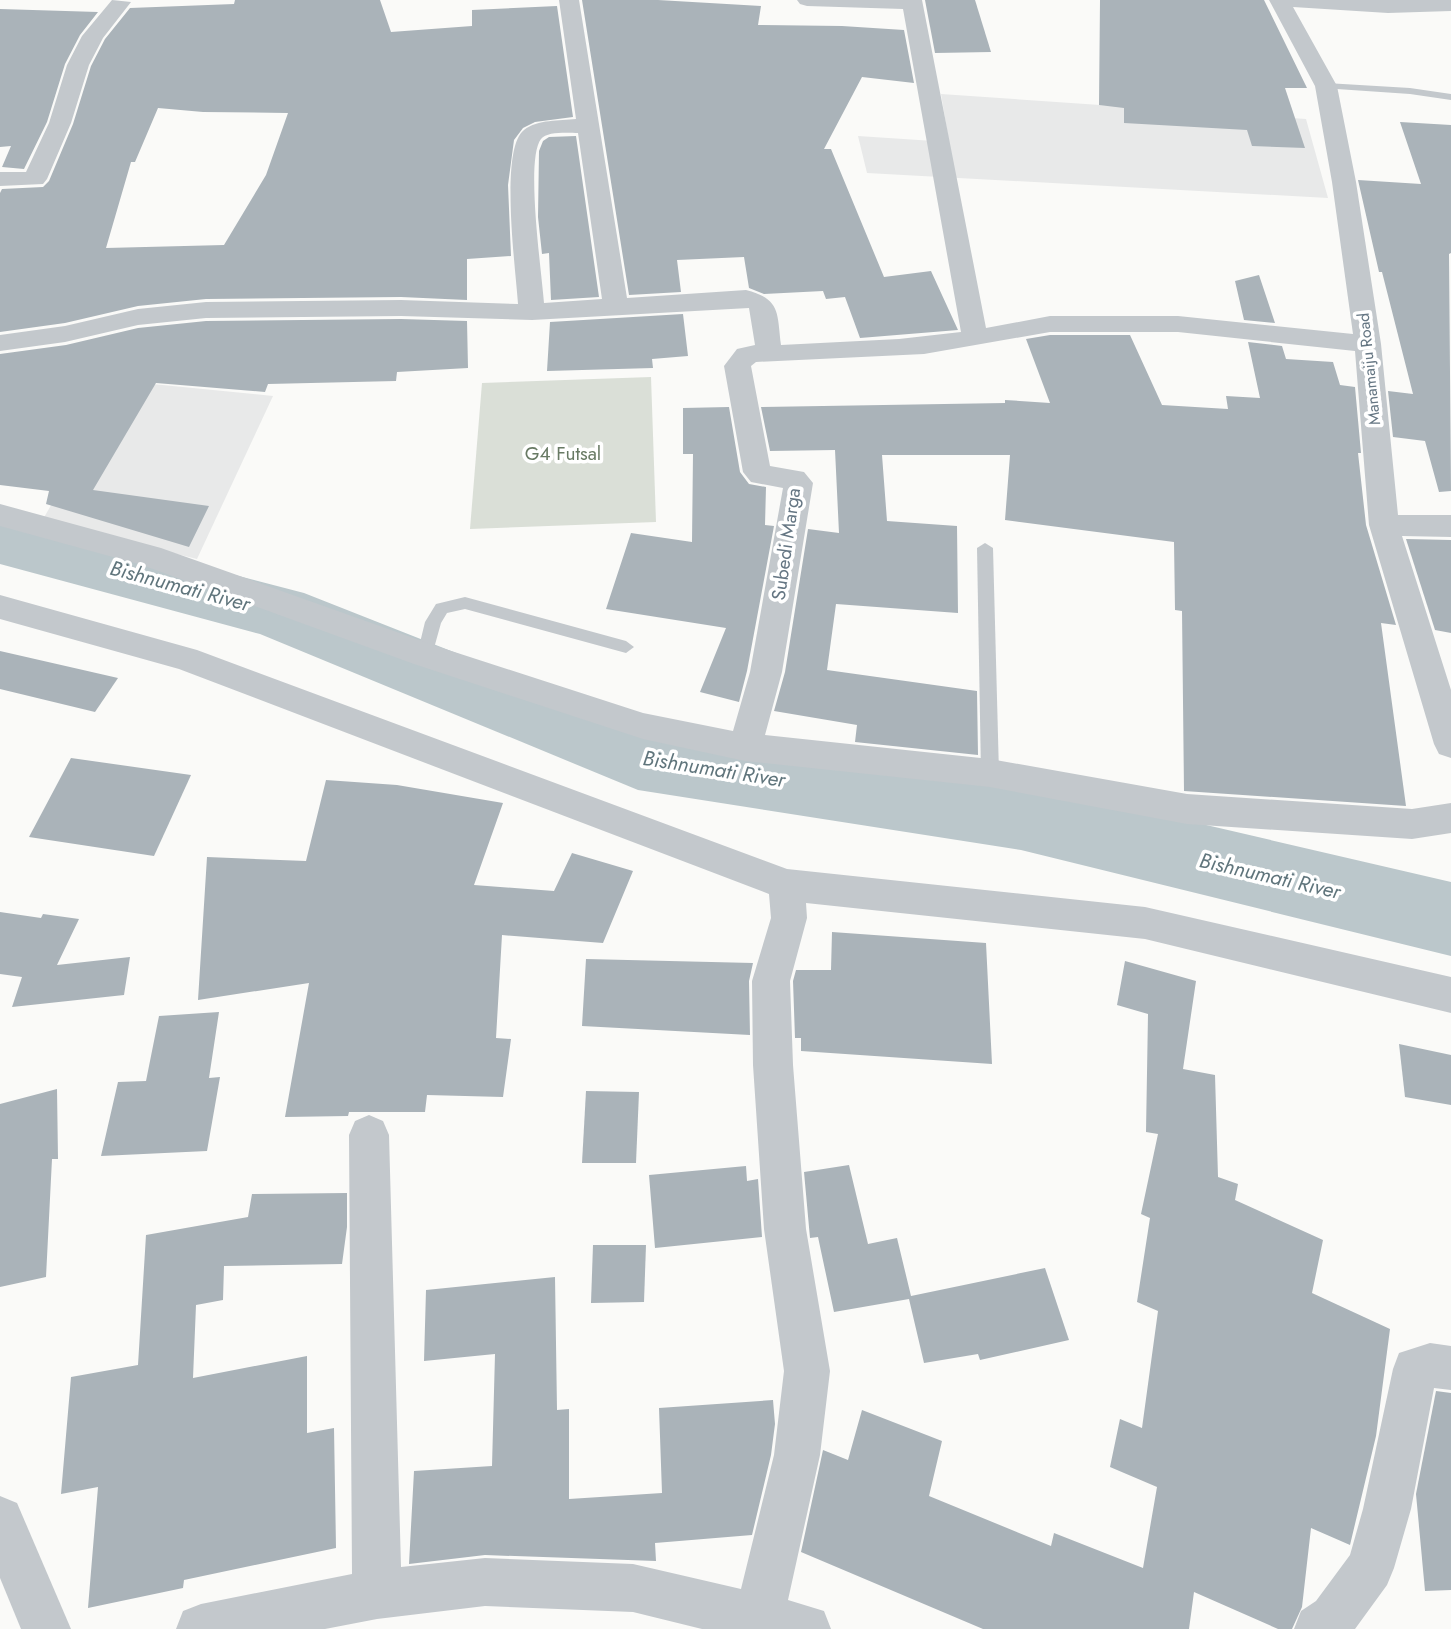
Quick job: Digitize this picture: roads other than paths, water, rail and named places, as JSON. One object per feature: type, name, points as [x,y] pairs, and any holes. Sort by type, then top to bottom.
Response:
[{"type":"street","points":[[0,179],[35,179],[60,123],[78,65],[93,36],[116,1],[147,0]]},
{"type":"street","points":[[569,0],[616,308]]},
{"type":"street","points":[[807,0],[913,1],[975,338]]},
{"type":"street","points":[[1279,0],[1388,7],[1451,5]]},
{"type":"street","name":"Manamaiju Road","points":[[1279,0],[1326,86],[1344,182],[1368,344],[1384,525],[1451,744]]},
{"type":"street","points":[[532,312],[522,186],[523,157],[530,136],[541,129],[589,125]]},
{"type":"street","points":[[0,343],[65,334],[138,317],[206,310],[401,308],[532,312],[746,298],[758,302],[764,310],[769,354],[948,343],[1050,324],[1178,324],[1368,344]]},
{"type":"street","name":"Subedi Marga","points":[[745,747],[766,672],[799,483],[794,479],[761,475],[757,472],[737,366],[742,358],[753,352],[769,354]]},
{"type":"street","points":[[0,515],[150,556],[425,655],[643,726],[745,747],[990,773],[1187,809],[1412,824],[1451,818]]},
{"type":"street","points":[[1384,525],[1451,526]]},
{"type":"street","points":[[0,607],[186,659],[786,885],[1144,923],[1451,995]]},
{"type":"street","points":[[760,1618],[797,1455],[807,1371],[785,1229],[773,1065],[771,981],[789,918],[786,885]]},
{"type":"street","points":[[369,1135],[377,1594]]},
{"type":"street","points":[[1319,1629],[1334,1618],[1370,1568],[1387,1509],[1415,1369],[1430,1365],[1451,1368]]},
{"type":"street","points":[[0,1520],[46,1629]]},
{"type":"street","points":[[201,1629],[303,1619],[377,1594],[485,1582],[633,1588],[806,1629]]},
{"type":"lane","points":[[1326,86],[1410,91],[1451,97]]},
{"type":"lane","points":[[985,548],[990,773]]},
{"type":"lane","points":[[425,655],[433,622],[442,608],[465,603],[626,647]]},
{"type":"waterway","name":"Bishnumati River","points":[[0,539],[278,612],[638,758],[1021,816],[1451,919]]},
{"type":"park label","name":"G4 Futsal","points":[[563,453]]}]
